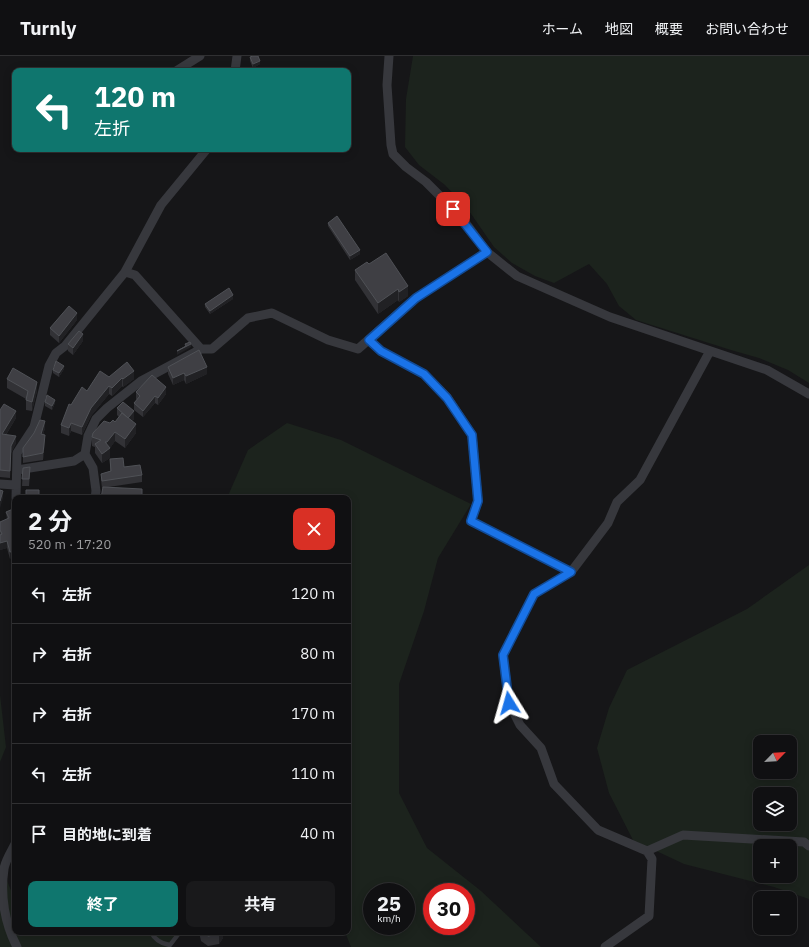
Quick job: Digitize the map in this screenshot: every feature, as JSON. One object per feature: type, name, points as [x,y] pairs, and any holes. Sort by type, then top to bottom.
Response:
[{"type":"street","points":[[181,68],[200,56]]},
{"type":"street","points":[[235,68],[237,56]]},
{"type":"street","points":[[389,56],[387,85],[391,146],[393,154],[406,167],[426,182],[462,218],[487,252],[516,276],[610,317],[768,370],[809,394]]},
{"type":"street","points":[[16,495],[17,453],[34,426],[49,366],[56,353],[64,346],[126,272],[161,205],[205,152]]},
{"type":"street","points":[[96,495],[93,468],[85,454],[88,436],[96,419],[107,408],[141,381],[201,349],[212,349],[248,318],[272,313],[328,340],[358,349],[416,298],[487,252]]},
{"type":"street","points":[[126,272],[135,275],[201,349]]},
{"type":"street","points":[[369,340],[381,351],[424,374],[447,398],[472,435],[478,501],[471,521],[571,572]]},
{"type":"street","points":[[605,947],[649,916],[652,859],[647,851],[598,830],[554,784],[541,748],[520,725],[509,703],[503,655],[534,594],[571,572],[608,523],[617,502],[640,480],[710,351]]},
{"type":"street","points":[[17,470],[74,461],[85,454]]},
{"type":"street","points":[[0,484],[15,485]]},
{"type":"street","points":[[647,851],[683,835],[804,842],[809,846]]},
{"type":"street","points":[[12,854],[4,869],[2,904],[10,934],[17,947]]},
{"type":"lane","points":[[152,935],[163,944],[170,945],[178,935]]},
{"type":"shaded area","points":[[413,56],[809,56],[809,383],[788,370],[759,358],[636,320],[619,306],[607,284],[589,264],[554,283],[535,276],[512,263],[494,247],[467,208],[445,185],[419,165],[405,147],[406,99]]},
{"type":"shaded area","points":[[287,423],[341,440],[471,504],[438,558],[424,611],[399,684],[399,793],[427,848],[471,883],[423,883],[423,935],[475,935],[475,886],[541,947],[351,947],[346,935],[351,935],[351,495],[228,495],[248,450]]},
{"type":"shaded area","points":[[809,565],[809,899],[797,895],[797,891],[786,891],[758,883],[797,883],[797,839],[753,839],[753,882],[684,864],[633,840],[609,793],[597,748],[609,708],[627,670],[747,609]]},
{"type":"shaded area","points":[[0,695],[6,747],[0,762]]},
{"type":"shaded area","points":[[0,864],[12,893],[12,935],[180,935],[171,947],[0,947]]},
{"type":"building","points":[[258,56],[260,61],[253,64],[250,57]]},
{"type":"building","points":[[337,216],[360,250],[350,256],[328,223]]},
{"type":"building","points":[[386,253],[408,286],[399,292],[398,289],[378,303],[355,270],[367,262],[369,264]]},
{"type":"building","points":[[229,288],[233,295],[210,311],[205,304]]},
{"type":"building","points":[[69,306],[77,313],[59,336],[50,328]]},
{"type":"building","points":[[79,331],[83,334],[73,348],[68,344]]},
{"type":"building","points":[[190,342],[191,344],[177,351],[186,346],[185,344]]},
{"type":"building","points":[[199,350],[207,367],[186,376],[184,373],[173,378],[168,367]]},
{"type":"building","points":[[56,361],[64,366],[59,373],[53,370]]},
{"type":"building","points":[[127,362],[134,371],[123,379],[122,378],[112,388],[109,386],[91,408],[82,427],[71,423],[69,428],[61,425],[69,404],[71,405],[82,387],[87,391],[100,371],[109,377]]},
{"type":"building","points":[[13,368],[37,382],[32,402],[26,400],[28,391],[7,379]]},
{"type":"building","points":[[152,375],[166,387],[158,398],[155,396],[143,411],[134,403],[140,396],[136,392]]},
{"type":"building","points":[[47,395],[55,400],[52,406],[45,402]]},
{"type":"building","points":[[123,402],[134,411],[128,418],[117,408]]},
{"type":"building","points":[[4,404],[16,411],[2,434],[16,436],[11,446],[10,471],[0,470],[0,410]]},
{"type":"building","points":[[122,413],[136,424],[125,439],[115,432],[107,442],[105,442],[110,448],[102,454],[95,444],[101,440],[92,437],[93,433],[104,421],[110,423],[113,420],[115,422]]},
{"type":"building","points":[[40,420],[45,421],[41,434],[45,435],[43,453],[23,457],[23,448],[34,433]]},
{"type":"building","points":[[123,458],[124,467],[140,465],[142,475],[102,481],[101,474],[111,471],[110,459]]},
{"type":"building","points":[[30,467],[29,479],[22,479],[23,468]]},
{"type":"building","points":[[103,487],[142,489],[142,495],[102,495]]},
{"type":"building","points":[[0,490],[3,491],[0,501]]},
{"type":"building","points":[[26,490],[39,490],[39,495],[26,495]]},
{"type":"building","points":[[12,509],[12,552],[10,552],[7,541],[0,543],[0,535],[2,534],[0,530],[0,522],[9,518],[6,512]]},
{"type":"route","points":[[453,209],[462,218],[487,252],[416,298],[369,340],[381,351],[424,374],[447,398],[472,435],[478,501],[471,521],[571,572],[534,594],[503,655],[509,703]]}]
